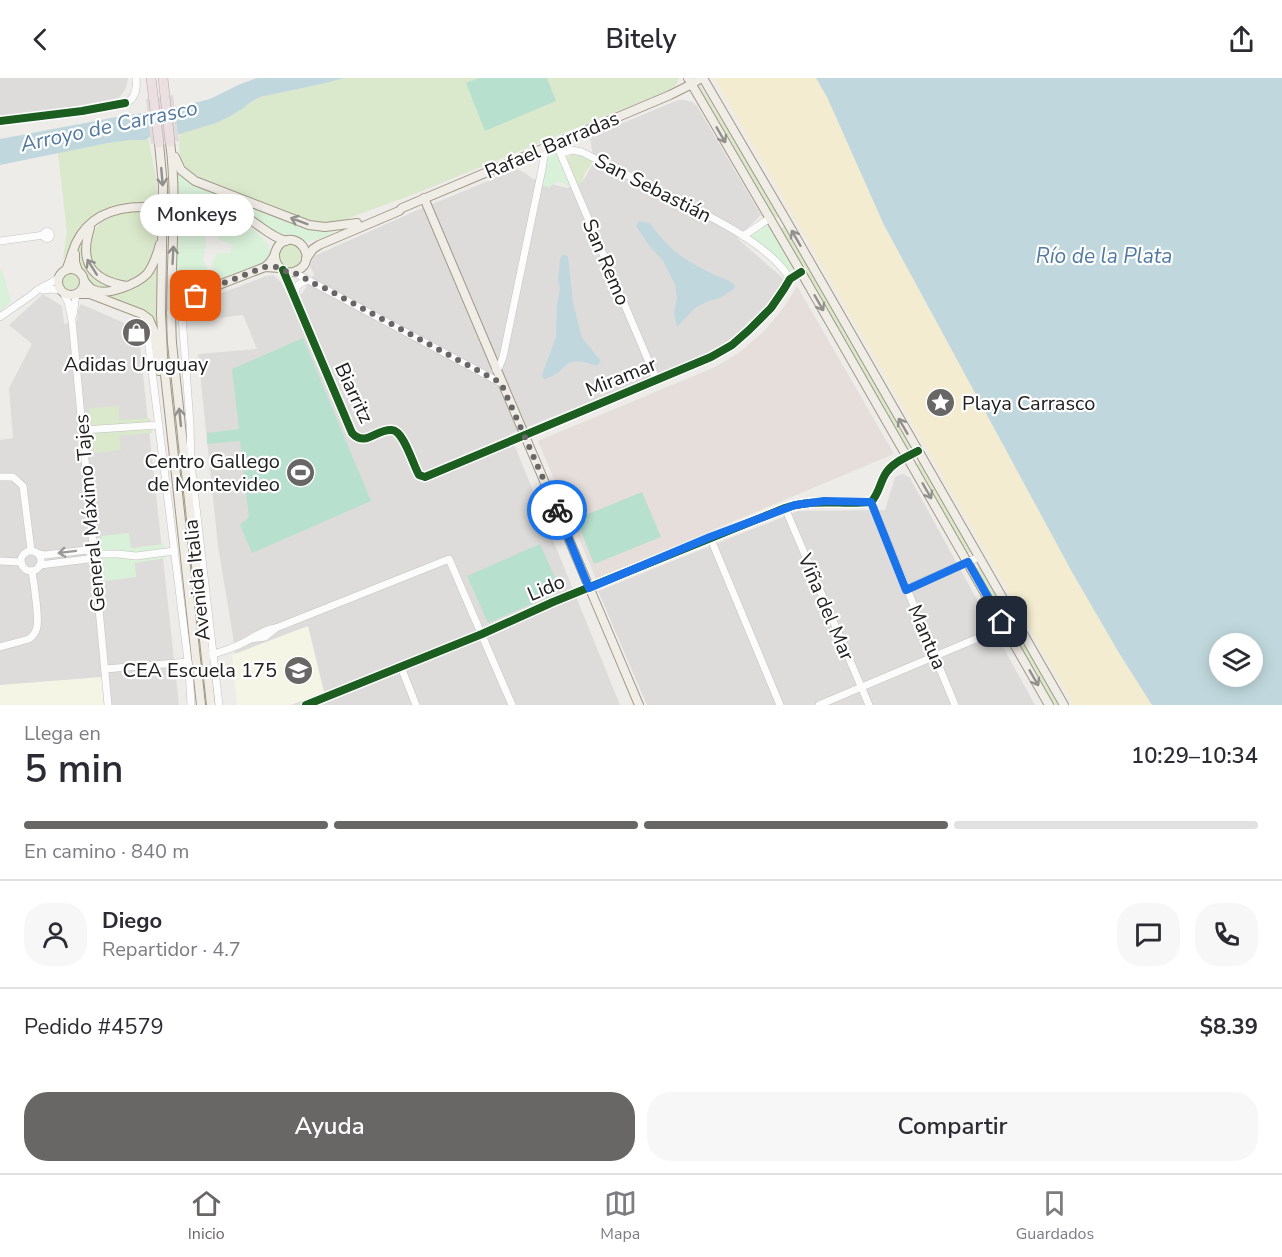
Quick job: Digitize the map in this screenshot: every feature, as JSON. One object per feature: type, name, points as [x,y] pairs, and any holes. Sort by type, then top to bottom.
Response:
[{"type":"highway","name":"Avenida Italia","points":[[151,78],[159,143]]},
{"type":"highway","name":"Avenida Italia","points":[[163,78],[170,142]]},
{"type":"main road","points":[[670,95],[680,86],[683,78]]},
{"type":"main road","points":[[702,78],[1064,705]]},
{"type":"main road","name":"Rafael Barradas","points":[[286,241],[307,243],[318,241],[670,95],[690,81],[702,78]]},
{"type":"main road","points":[[690,81],[1049,705]]},
{"type":"main road","points":[[690,81],[702,85],[722,118],[734,131]]},
{"type":"main road","points":[[670,95],[689,94],[702,102]]},
{"type":"main road","points":[[170,142],[179,166],[195,181],[309,225],[325,227],[357,224]]},
{"type":"main road","name":"Avenida Italia","points":[[170,142],[174,188],[171,313],[173,354],[186,442],[210,655],[211,705]]},
{"type":"main road","name":"Avenida Italia","points":[[159,143],[163,186],[162,332],[165,381],[201,705]]},
{"type":"main road","points":[[424,198],[639,705]]},
{"type":"main road","name":"Rafael Barradas","points":[[293,272],[302,268],[309,253],[316,247],[399,211],[402,207]]},
{"type":"main road","points":[[144,208],[110,215],[102,218],[90,228],[75,254],[78,271],[84,281],[91,288],[107,291],[141,279],[155,261],[160,242],[164,237]]},
{"type":"main road","points":[[188,208],[218,211],[237,217],[254,227],[271,242],[276,262],[282,269]]},
{"type":"main road","points":[[66,270],[83,232],[96,219],[119,209],[218,208],[237,214],[274,237],[286,241]]},
{"type":"main road","points":[[772,222],[786,220]]},
{"type":"main road","points":[[90,228],[86,256],[91,267],[104,280],[126,286]]},
{"type":"main road","points":[[171,313],[182,300],[265,267],[273,259],[279,244],[286,241]]},
{"type":"main road","points":[[297,242],[306,250],[305,261]]},
{"type":"main road","points":[[265,267],[293,272]]},
{"type":"main road","points":[[78,271],[66,270],[60,274],[57,282],[62,292],[70,296],[90,294],[142,314],[149,319],[154,331],[159,374],[165,381]]},
{"type":"main road","points":[[172,275],[182,289],[182,300]]},
{"type":"main road","points":[[77,294],[83,287],[84,281]]},
{"type":"main road","points":[[182,289],[198,293]]},
{"type":"street","points":[[0,121],[125,104],[132,99],[135,93],[136,78]]},
{"type":"street","name":"San Remo","points":[[556,143],[657,381]]},
{"type":"street","points":[[496,370],[501,363],[506,345],[542,169],[543,148]]},
{"type":"street","name":"San Sebastián","points":[[561,153],[572,150],[582,152],[705,214],[743,236],[778,264],[790,279]]},
{"type":"street","points":[[743,236],[772,222]]},
{"type":"street","points":[[0,241],[44,235]]},
{"type":"street","points":[[305,261],[309,276],[319,285]]},
{"type":"street","name":"Biarritz","points":[[282,269],[352,433],[357,438],[364,439],[388,430],[396,431],[404,442],[419,475],[427,477]]},
{"type":"street","points":[[293,272],[501,383]]},
{"type":"street","name":"Miramar","points":[[427,477],[711,357],[743,336],[771,308],[790,279],[801,272]]},
{"type":"street","points":[[0,317],[36,290],[58,278]]},
{"type":"street","points":[[297,303],[296,287],[308,280]]},
{"type":"street","points":[[33,294],[48,289],[62,292]]},
{"type":"street","name":"General Máximo Tajes","points":[[62,292],[68,302],[72,320],[108,705]]},
{"type":"street","name":"General Máximo Tajes","points":[[72,320],[77,294]]},
{"type":"street","name":"Avenida Italia","points":[[182,300],[190,423],[186,442]]},
{"type":"street","name":"Avenida Italia","points":[[148,339],[190,679],[190,705]]},
{"type":"street","points":[[83,430],[159,426]]},
{"type":"street","points":[[871,502],[887,471],[918,451]]},
{"type":"street","points":[[0,477],[13,477],[23,486],[31,550]]},
{"type":"street","name":"Lido","points":[[306,705],[785,508],[806,503],[871,502]]},
{"type":"street","name":"Mantua","points":[[871,502],[955,705]]},
{"type":"street","name":"Viña del Mar","points":[[785,508],[869,705]]},
{"type":"street","points":[[710,537],[780,705]]},
{"type":"street","points":[[31,550],[39,554],[50,554],[86,550],[94,555]]},
{"type":"street","points":[[31,550],[23,554],[21,562],[25,568],[32,571]]},
{"type":"street","points":[[40,565],[88,559],[94,555],[136,556],[174,551]]},
{"type":"street","points":[[32,571],[40,565],[39,554]]},
{"type":"street","points":[[906,590],[979,557]]},
{"type":"street","points":[[210,655],[250,639],[265,637],[276,628],[449,559],[512,705]]},
{"type":"street","points":[[0,561],[21,562]]},
{"type":"street","points":[[0,647],[29,639],[37,629],[32,571]]},
{"type":"street","points":[[819,705],[1016,622]]},
{"type":"street","name":"Avenida Italia","points":[[210,655],[219,705]]},
{"type":"street","points":[[105,669],[188,662]]},
{"type":"street","points":[[401,667],[417,705]]},
{"type":"shaded area","points":[[0,78],[128,78],[126,88],[119,98],[0,121]]},
{"type":"shaded area","points":[[678,100],[692,102],[697,106],[761,215],[737,238],[785,280],[759,315],[733,338],[706,355],[510,434],[620,705],[240,705],[233,636],[218,546],[198,354],[257,349],[243,315],[219,318],[209,298],[273,275],[281,282],[288,296],[302,294],[314,274],[310,266],[314,256],[517,169],[533,179],[567,188],[583,181],[594,162],[590,137]]},
{"type":"shaded area","points":[[797,286],[894,454],[596,579],[538,441],[715,367],[740,352],[765,330],[785,306]]},
{"type":"shaded area","points":[[43,294],[62,306],[64,324],[77,321],[81,304],[138,329],[179,705],[0,705],[0,440],[13,438],[9,388],[32,344],[9,325]]},
{"type":"shaded area","points":[[903,474],[910,478],[1035,705],[647,705],[598,591],[798,511],[885,510],[895,477]]},
{"type":"shaded area","points":[[308,626],[324,692],[291,705],[237,705],[232,655]]},
{"type":"shaded area","points":[[102,677],[104,705],[0,705],[0,685]]},
{"type":"green space","points":[[344,78],[679,78],[676,85],[667,91],[417,193],[341,221],[327,223],[311,221],[198,178],[184,165],[179,147],[180,134],[183,132],[223,120],[260,97]]},
{"type":"green space","points":[[479,78],[547,78],[556,101],[485,131],[466,83]]},
{"type":"green space","points":[[700,85],[734,138],[779,216],[778,218],[774,218],[699,87]]},
{"type":"green space","points":[[148,138],[156,177],[158,202],[131,203],[110,207],[93,218],[73,241],[63,259],[67,232],[58,153]]},
{"type":"green space","points":[[552,149],[556,150],[571,185],[567,186],[558,182],[550,188],[542,185]]},
{"type":"green space","points":[[576,153],[593,161],[583,181],[577,185],[567,158],[570,154]]},
{"type":"green space","points":[[176,166],[180,171],[308,227],[339,229],[322,238],[305,241],[282,237],[257,223],[194,203],[180,203],[177,194]]},
{"type":"green space","points":[[142,211],[143,213],[158,213],[155,252],[147,268],[140,275],[123,283],[96,272],[88,252],[98,226],[111,217]]},
{"type":"green space","points":[[215,213],[243,223],[259,234],[271,255],[264,263],[222,280],[215,275],[212,268],[213,260],[218,253],[230,253],[232,244],[220,239],[214,228],[204,231],[206,246],[203,259],[212,278],[211,282],[198,290],[187,290],[177,275],[178,214]]},
{"type":"green space","points":[[169,214],[171,214],[168,289],[209,705],[204,705],[168,365],[166,302]]},
{"type":"green space","points":[[767,224],[794,269],[793,274],[750,238],[750,235]]},
{"type":"green space","points":[[784,226],[911,447],[909,449],[906,448],[781,229]]},
{"type":"green space","points":[[84,238],[84,258],[114,286],[100,290],[86,279],[77,256]]},
{"type":"green space","points":[[290,244],[299,247],[302,256],[299,265],[290,268],[281,265],[278,256],[281,247]]},
{"type":"green space","points":[[158,259],[159,352],[151,320],[85,291],[86,288],[90,291],[131,286]]},
{"type":"green space","points":[[2,269],[11,302],[0,311],[0,270]]},
{"type":"green space","points":[[71,271],[79,274],[82,282],[79,290],[71,293],[63,290],[60,282],[63,274]]},
{"type":"green space","name":"Centro Gallego de Montevideo","points":[[303,338],[371,501],[252,553],[240,525],[249,517],[240,441],[207,444],[207,433],[239,429],[232,369]]},
{"type":"green space","points":[[119,406],[119,420],[150,418],[152,433],[119,436],[121,450],[94,453],[89,408]]},
{"type":"green space","points":[[919,462],[971,549],[969,553],[917,466]]},
{"type":"green space","points":[[642,492],[661,537],[594,564],[576,519]]},
{"type":"green space","points":[[129,533],[131,548],[164,544],[166,558],[135,563],[136,577],[105,581],[101,536]]},
{"type":"green space","points":[[540,544],[561,591],[488,623],[467,576]]},
{"type":"green space","points":[[977,567],[981,568],[1008,615],[1006,618],[1003,618],[976,571]]},
{"type":"green space","points":[[1015,632],[1018,632],[1060,705],[1053,705],[1014,637]]},
{"type":"sand","name":"Playa Carrasco","points":[[714,78],[816,78],[827,97],[884,225],[1072,572],[1152,705],[1073,705]]},
{"type":"water","name":"Arroyo de Carrasco","points":[[257,78],[344,78],[260,97],[229,117],[180,134],[108,143],[0,165],[0,139],[170,109],[210,99]]},
{"type":"water","name":"Río de la Plata","points":[[816,78],[1282,78],[1282,705],[1152,705],[1072,572],[884,225],[827,97]]},
{"type":"water","points":[[639,221],[650,223],[675,251],[694,264],[729,281],[735,285],[734,289],[720,298],[695,308],[677,327],[674,313],[677,298],[675,284],[663,261],[636,226]]},
{"type":"water","points":[[563,255],[568,256],[573,303],[582,338],[601,361],[597,366],[585,362],[571,362],[544,379],[542,375],[556,337],[560,288],[558,280],[560,259]]},
{"type":"pier","points":[[173,95],[179,141],[151,144],[146,99]]},
{"type":"cycle path","points":[[0,121],[125,103]]},
{"type":"cycle path","points":[[283,270],[352,433],[362,439],[387,430],[396,432],[404,442],[419,475],[425,477],[711,357],[732,345],[749,330],[771,308],[790,279],[801,272]]},
{"type":"cycle path","points":[[306,705],[785,508],[817,502],[871,502],[889,469],[900,460],[918,451]]},
{"type":"way so far","points":[[196,296],[198,293],[265,267],[280,268],[319,285],[501,383],[557,510]]},
{"type":"place","name":"Monkeys","points":[[196,296]]},
{"type":"place","name":"Adidas Uruguay","points":[[136,333]]},
{"type":"place","name":"Playa Carrasco","points":[[941,403]]},
{"type":"place","name":"Centro Gallego de Montevideo","points":[[301,472]]},
{"type":"place","name":"CEA Escuela 175","points":[[298,670]]},
{"type":"route","points":[[557,510],[589,588],[785,508],[824,501],[871,502],[906,590],[968,562],[1002,622]]}]
